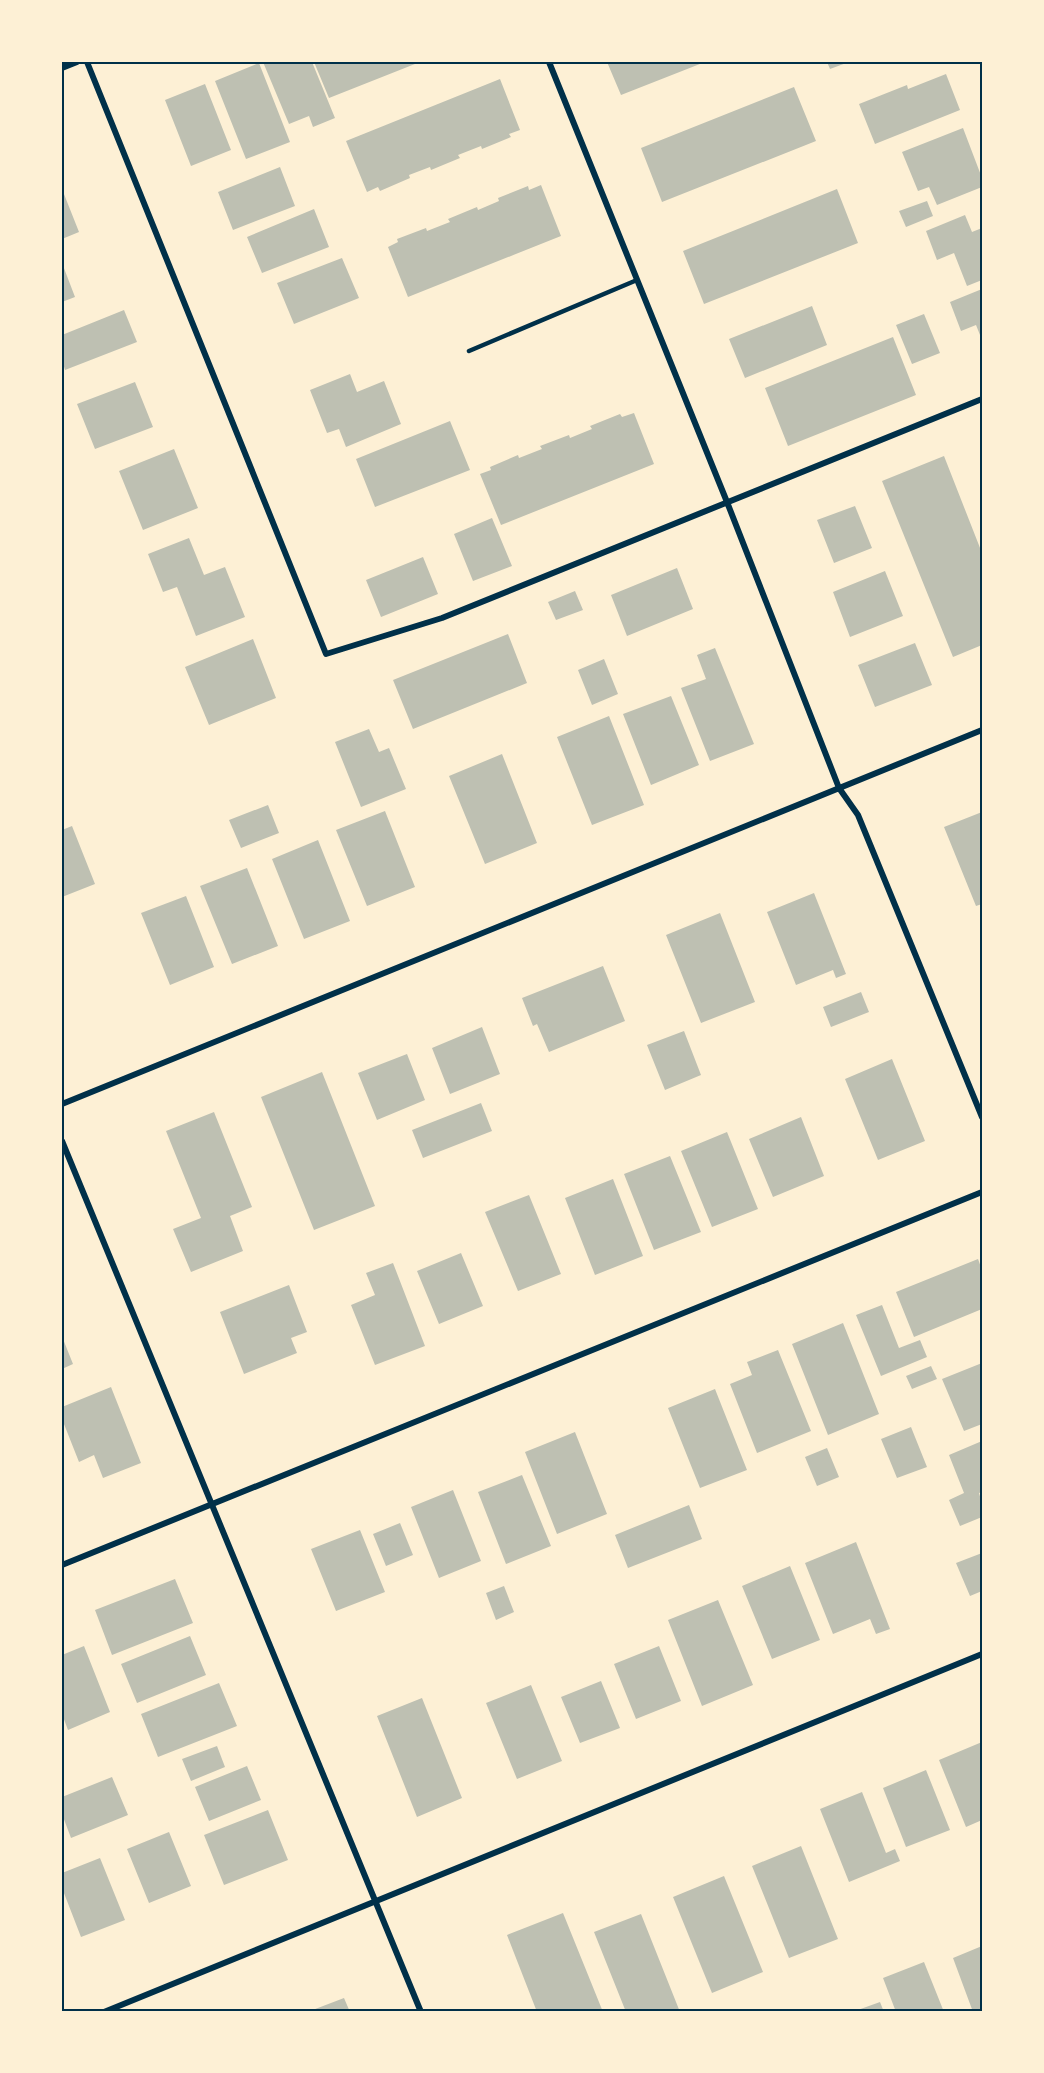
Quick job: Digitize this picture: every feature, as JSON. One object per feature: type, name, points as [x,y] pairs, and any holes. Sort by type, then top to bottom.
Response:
[{"type":"street","points":[[62,68],[77,62]]},
{"type":"street","points":[[87,62],[326,654],[442,618],[982,399]]},
{"type":"street","points":[[549,62],[728,502],[839,788],[858,815],[982,1116]]},
{"type":"street","points":[[62,1104],[982,730]]},
{"type":"street","points":[[62,1141],[421,2012]]},
{"type":"street","points":[[62,1565],[982,1192]]},
{"type":"street","points":[[104,2012],[982,1654]]},
{"type":"lane","points":[[469,351],[637,280]]},
{"type":"building","points":[[263,62],[312,62],[335,118],[313,127],[309,116],[289,124]]},
{"type":"building","points":[[314,62],[420,62],[329,98]]},
{"type":"building","points":[[607,62],[705,62],[621,95]]},
{"type":"building","points":[[827,62],[849,62],[830,69]]},
{"type":"building","points":[[259,63],[290,142],[246,159],[215,81]]},
{"type":"building","points":[[946,74],[960,110],[875,144],[859,104],[907,85],[908,89]]},
{"type":"building","points":[[500,79],[520,130],[509,134],[511,137],[482,149],[481,146],[458,155],[460,158],[431,170],[430,167],[409,175],[410,178],[380,191],[378,187],[367,192],[346,141]]},
{"type":"building","points":[[205,84],[231,150],[191,166],[165,100]]},
{"type":"building","points":[[794,87],[816,141],[662,202],[641,148]]},
{"type":"building","points":[[963,128],[982,178],[982,187],[937,205],[929,187],[918,191],[902,152]]},
{"type":"building","points":[[280,167],[295,206],[233,230],[218,192]]},
{"type":"building","points":[[541,185],[561,236],[408,297],[388,247],[398,242],[397,239],[450,222],[448,219],[477,207],[478,210],[499,201],[498,198],[528,186],[529,190]]},
{"type":"building","points":[[62,189],[79,232],[62,239]]},
{"type":"building","points":[[837,189],[858,243],[704,304],[683,251]]},
{"type":"building","points":[[927,201],[933,216],[906,227],[899,211]]},
{"type":"building","points":[[314,209],[329,247],[262,273],[247,237]]},
{"type":"building","points":[[965,215],[972,232],[982,228],[982,280],[967,286],[954,253],[937,260],[926,231]]},
{"type":"building","points":[[342,258],[359,298],[294,324],[277,283]]},
{"type":"building","points":[[62,263],[75,297],[62,302]]},
{"type":"building","points":[[982,289],[982,340],[976,325],[961,331],[950,302]]},
{"type":"building","points":[[812,306],[827,345],[745,378],[729,339]]},
{"type":"building","points":[[124,310],[137,342],[65,370],[62,360],[62,335]]},
{"type":"building","points":[[924,314],[940,353],[912,364],[896,325]]},
{"type":"building","points":[[893,337],[916,395],[788,446],[765,388]]},
{"type":"building","points":[[350,374],[357,392],[384,381],[401,424],[346,447],[339,429],[327,433],[310,390]]},
{"type":"building","points":[[135,382],[153,427],[95,449],[77,404]]},
{"type":"building","points":[[634,413],[654,464],[501,525],[480,474],[518,455],[519,458],[542,449],[540,446],[592,429],[590,426],[620,414],[622,417]]},
{"type":"building","points":[[450,421],[470,470],[375,507],[356,459]]},
{"type":"building","points":[[174,449],[198,508],[143,530],[119,471]]},
{"type":"building","points":[[944,456],[982,553],[982,645],[953,657],[882,481]]},
{"type":"building","points":[[855,506],[872,548],[834,563],[817,520]]},
{"type":"building","points":[[492,518],[512,566],[473,581],[454,534]]},
{"type":"building","points":[[189,538],[204,575],[225,567],[245,617],[196,636],[177,587],[163,592],[148,554]]},
{"type":"building","points":[[423,557],[438,594],[381,617],[366,580]]},
{"type":"building","points":[[677,568],[693,609],[627,636],[611,595]]},
{"type":"building","points":[[885,571],[903,616],[850,637],[833,592]]},
{"type":"building","points":[[575,591],[583,610],[556,620],[548,602]]},
{"type":"building","points":[[508,634],[527,683],[413,729],[393,680]]},
{"type":"building","points":[[253,639],[276,698],[209,725],[185,667]]},
{"type":"building","points":[[915,643],[932,685],[875,707],[858,665]]},
{"type":"building","points":[[715,648],[754,744],[710,761],[681,688],[706,679],[697,655]]},
{"type":"building","points":[[604,659],[618,694],[592,705],[578,670]]},
{"type":"building","points":[[671,696],[699,765],[651,785],[623,714]]},
{"type":"building","points":[[609,716],[644,805],[592,825],[557,737]]},
{"type":"building","points":[[369,729],[379,752],[389,748],[406,789],[361,807],[335,742]]},
{"type":"building","points":[[502,754],[537,843],[485,864],[449,776]]},
{"type":"building","points":[[268,805],[279,833],[241,848],[229,820]]},
{"type":"building","points":[[385,811],[415,887],[367,906],[336,830]]},
{"type":"building","points":[[982,812],[982,904],[976,906],[944,827]]},
{"type":"building","points":[[72,826],[95,884],[62,897],[62,830]]},
{"type":"building","points":[[318,840],[350,921],[304,939],[272,859]]},
{"type":"building","points":[[247,868],[278,946],[232,964],[200,886]]},
{"type":"building","points":[[814,893],[846,974],[836,978],[833,970],[796,985],[767,912]]},
{"type":"building","points":[[186,896],[214,967],[170,985],[141,913]]},
{"type":"building","points":[[720,913],[755,1002],[701,1023],[666,935]]},
{"type":"building","points":[[603,966],[625,1021],[549,1052],[537,1024],[533,1026],[522,998]]},
{"type":"building","points":[[861,992],[869,1012],[831,1027],[823,1007]]},
{"type":"building","points":[[482,1027],[500,1074],[450,1094],[432,1048]]},
{"type":"building","points":[[684,1031],[701,1075],[665,1090],[647,1045]]},
{"type":"building","points":[[407,1054],[425,1100],[377,1120],[358,1073]]},
{"type":"building","points":[[892,1059],[925,1141],[878,1160],[845,1079]]},
{"type":"building","points":[[322,1072],[375,1206],[314,1230],[261,1097]]},
{"type":"building","points":[[481,1103],[492,1131],[423,1158],[412,1130]]},
{"type":"building","points":[[214,1112],[252,1207],[230,1216],[243,1251],[191,1272],[173,1229],[201,1218],[166,1131]]},
{"type":"building","points":[[801,1117],[824,1176],[773,1197],[749,1139]]},
{"type":"building","points":[[727,1132],[758,1209],[712,1227],[681,1151]]},
{"type":"building","points":[[670,1156],[701,1232],[654,1250],[624,1174]]},
{"type":"building","points":[[613,1179],[643,1256],[595,1275],[565,1198]]},
{"type":"building","points":[[529,1195],[561,1274],[518,1291],[485,1212]]},
{"type":"building","points":[[461,1253],[483,1306],[439,1324],[417,1271]]},
{"type":"building","points":[[978,1259],[982,1270],[982,1309],[914,1337],[896,1292]]},
{"type":"building","points":[[393,1263],[425,1346],[375,1365],[351,1305],[375,1295],[366,1273]]},
{"type":"building","points":[[289,1285],[307,1332],[291,1338],[297,1353],[244,1374],[220,1312]]},
{"type":"building","points":[[882,1305],[899,1348],[920,1340],[927,1357],[881,1376],[856,1315]]},
{"type":"building","points":[[843,1323],[879,1414],[828,1435],[792,1344]]},
{"type":"building","points":[[62,1340],[73,1364],[62,1369]]},
{"type":"building","points":[[778,1350],[811,1431],[757,1453],[730,1384],[752,1375],[747,1362]]},
{"type":"building","points":[[982,1363],[982,1424],[964,1431],[942,1379]]},
{"type":"building","points":[[931,1366],[937,1379],[912,1389],[906,1376]]},
{"type":"building","points":[[111,1387],[141,1463],[103,1478],[94,1455],[79,1462],[62,1419],[62,1407]]},
{"type":"building","points":[[715,1389],[747,1470],[700,1488],[668,1408]]},
{"type":"building","points":[[911,1427],[927,1467],[897,1478],[881,1439]]},
{"type":"building","points":[[575,1432],[607,1514],[557,1534],[525,1452]]},
{"type":"building","points":[[982,1441],[982,1492],[979,1493],[982,1517],[960,1526],[949,1500],[964,1493],[949,1455]]},
{"type":"building","points":[[827,1448],[839,1477],[817,1486],[805,1457]]},
{"type":"building","points":[[522,1475],[551,1546],[506,1564],[478,1492]]},
{"type":"building","points":[[453,1490],[481,1561],[439,1578],[411,1507]]},
{"type":"building","points":[[689,1505],[702,1539],[628,1568],[615,1535]]},
{"type":"building","points":[[400,1523],[413,1555],[386,1566],[373,1534]]},
{"type":"building","points":[[360,1530],[385,1592],[336,1611],[311,1549]]},
{"type":"building","points":[[856,1542],[890,1629],[876,1634],[870,1619],[833,1634],[805,1563]]},
{"type":"building","points":[[982,1553],[982,1591],[970,1596],[956,1563]]},
{"type":"building","points":[[790,1566],[820,1640],[772,1659],[742,1586]]},
{"type":"building","points":[[175,1579],[193,1623],[112,1655],[95,1610]]},
{"type":"building","points":[[504,1586],[514,1612],[496,1620],[486,1593]]},
{"type":"building","points":[[718,1600],[753,1685],[702,1706],[668,1620]]},
{"type":"building","points":[[190,1636],[206,1675],[137,1703],[121,1664]]},
{"type":"building","points":[[84,1646],[110,1712],[68,1730],[62,1714],[62,1655]]},
{"type":"building","points":[[659,1646],[681,1701],[636,1719],[614,1664]]},
{"type":"building","points":[[601,1681],[620,1728],[580,1743],[561,1697]]},
{"type":"building","points":[[219,1683],[237,1726],[158,1757],[141,1714]]},
{"type":"building","points":[[531,1685],[562,1761],[517,1779],[486,1703]]},
{"type":"building","points":[[422,1698],[462,1798],[417,1817],[377,1716]]},
{"type":"building","points":[[982,1742],[982,1820],[966,1827],[939,1760]]},
{"type":"building","points":[[217,1746],[225,1767],[191,1781],[182,1759]]},
{"type":"building","points":[[247,1766],[261,1800],[209,1821],[195,1787]]},
{"type":"building","points":[[926,1770],[950,1830],[906,1847],[883,1788]]},
{"type":"building","points":[[112,1777],[128,1815],[71,1838],[62,1814],[62,1797]]},
{"type":"building","points":[[862,1792],[886,1853],[895,1849],[900,1861],[849,1882],[820,1809]]},
{"type":"building","points":[[268,1810],[288,1860],[224,1885],[204,1835]]},
{"type":"building","points":[[169,1832],[191,1886],[149,1903],[127,1849]]},
{"type":"building","points":[[801,1846],[838,1939],[789,1958],[752,1866]]},
{"type":"building","points":[[100,1858],[125,1920],[81,1937],[62,1888],[62,1873]]},
{"type":"building","points":[[724,1876],[763,1972],[712,1993],[673,1897]]},
{"type":"building","points":[[563,1913],[603,2012],[537,2012],[507,1935]]},
{"type":"building","points":[[641,1914],[680,2012],[626,2012],[594,1932]]},
{"type":"building","points":[[982,1946],[982,2012],[973,2012],[953,1958]]},
{"type":"building","points":[[924,1962],[944,2012],[896,2012],[883,1978]]},
{"type":"building","points":[[344,1998],[350,2012],[310,2012],[310,2011]]},
{"type":"building","points":[[880,2002],[884,2012],[855,2011]]}]
